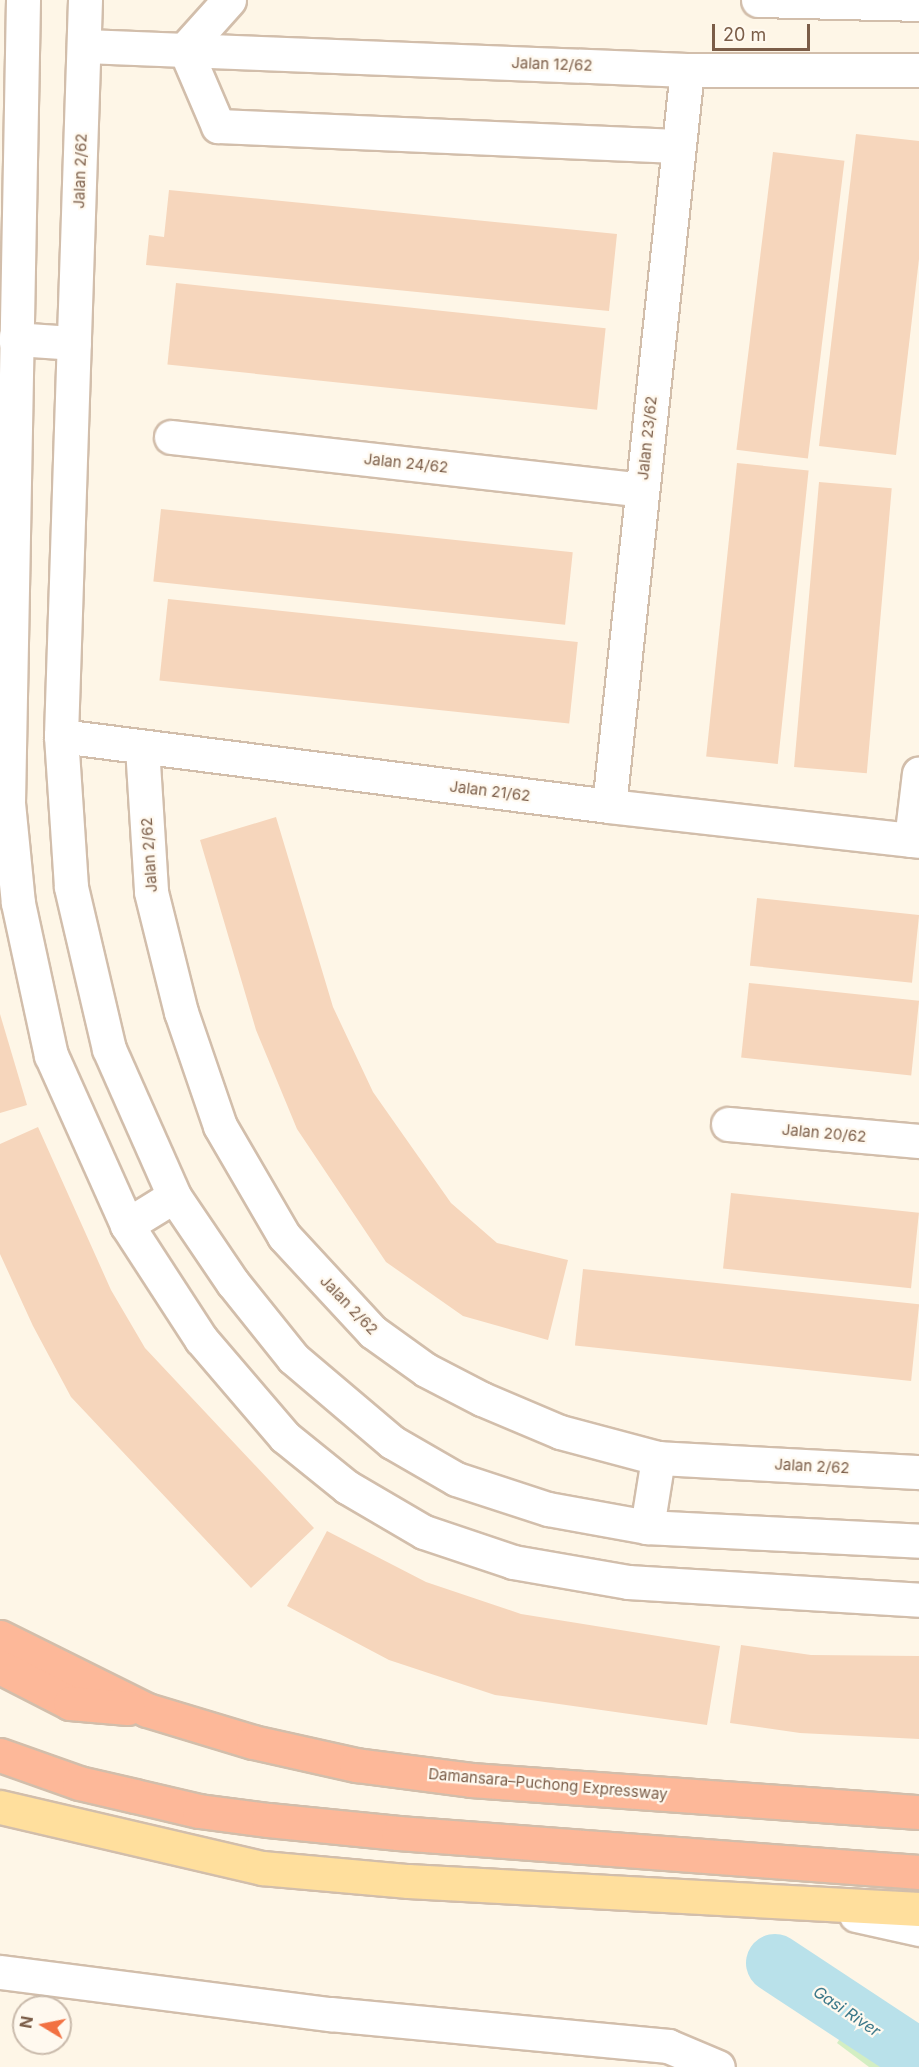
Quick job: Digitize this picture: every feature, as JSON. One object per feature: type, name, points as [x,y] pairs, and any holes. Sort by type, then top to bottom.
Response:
[{"type":"highway","points":[[0,1637],[147,1710]]},
{"type":"highway","points":[[0,1667],[70,1702],[147,1710]]},
{"type":"highway","name":"Damansara–Puchong Expressway","points":[[147,1710],[253,1742],[356,1765],[459,1779],[919,1812]]},
{"type":"highway","points":[[0,1755],[79,1783],[199,1811],[398,1833],[919,1872]]},
{"type":"main road","points":[[0,1807],[262,1868],[408,1881],[792,1900],[919,1910]]},
{"type":"street","points":[[23,0],[8,802],[18,903],[51,1056],[127,1225],[201,1339],[285,1437],[347,1487],[424,1532],[513,1562],[628,1582],[919,1600]]},
{"type":"street","name":"Jalan 2/62","points":[[85,0],[61,736],[71,887],[106,1037],[174,1196],[232,1283],[293,1358],[393,1442],[466,1482],[548,1509],[647,1527],[919,1541]]},
{"type":"street","points":[[229,0],[185,49],[218,126],[678,146]]},
{"type":"street","points":[[758,0],[919,4]]},
{"type":"street","name":"Jalan 12/62","points":[[85,46],[687,70],[919,70]]},
{"type":"street","name":"Jalan 23/62","points":[[609,806],[687,70]]},
{"type":"street","points":[[15,339],[74,343]]},
{"type":"street","name":"Jalan 24/62","points":[[171,437],[642,490]]},
{"type":"street","name":"Jalan 21/62","points":[[61,736],[609,806],[915,841]]},
{"type":"street","name":"Jalan 2/62","points":[[142,747],[151,892],[181,1011],[220,1126],[284,1236],[373,1332],[426,1370],[482,1400],[560,1432],[658,1458],[919,1472]]},
{"type":"street","points":[[915,841],[919,773]]},
{"type":"street","name":"Jalan 20/62","points":[[728,1124],[919,1141]]},
{"type":"street","points":[[127,1225],[174,1196]]},
{"type":"street","points":[[647,1527],[658,1458]]},
{"type":"street","points":[[792,1900],[919,1929]]},
{"type":"street","points":[[0,1972],[330,2014],[668,2046],[718,2067]]},
{"type":"green space","points":[[866,2000],[919,2028],[919,2067],[869,2067],[837,2043]]},
{"type":"building","points":[[856,134],[919,141],[919,259],[896,455],[819,446]]},
{"type":"building","points":[[773,152],[844,161],[808,459],[736,450]]},
{"type":"building","points":[[169,190],[617,234],[609,311],[146,265],[149,235],[164,237]]},
{"type":"building","points":[[176,283],[606,328],[597,410],[167,365]]},
{"type":"building","points":[[737,463],[809,471],[778,764],[706,756]]},
{"type":"building","points":[[819,482],[892,488],[867,773],[794,767]]},
{"type":"building","points":[[161,509],[573,552],[565,625],[153,582]]},
{"type":"building","points":[[168,599],[578,642],[569,724],[159,681]]},
{"type":"building","points":[[276,817],[333,1007],[373,1092],[451,1203],[497,1243],[568,1260],[548,1340],[463,1316],[386,1262],[297,1129],[256,1030],[200,840]]},
{"type":"building","points":[[757,898],[919,915],[912,983],[750,966]]},
{"type":"building","points":[[749,983],[919,1001],[911,1075],[741,1058]]},
{"type":"building","points":[[0,1014],[27,1105],[0,1113]]},
{"type":"building","points":[[38,1127],[111,1290],[145,1348],[314,1528],[251,1588],[71,1397],[33,1326],[0,1254],[0,1144]]},
{"type":"building","points":[[731,1193],[919,1213],[911,1288],[723,1269]]},
{"type":"building","points":[[583,1269],[919,1304],[911,1381],[575,1346]]},
{"type":"building","points":[[327,1531],[426,1582],[521,1614],[720,1646],[707,1725],[495,1695],[389,1660],[287,1606]]},
{"type":"building","points":[[741,1645],[811,1655],[919,1656],[919,1739],[800,1733],[730,1723]]},
{"type":"waterway","name":"Gasi River","points":[[775,1963],[919,2058]]}]
